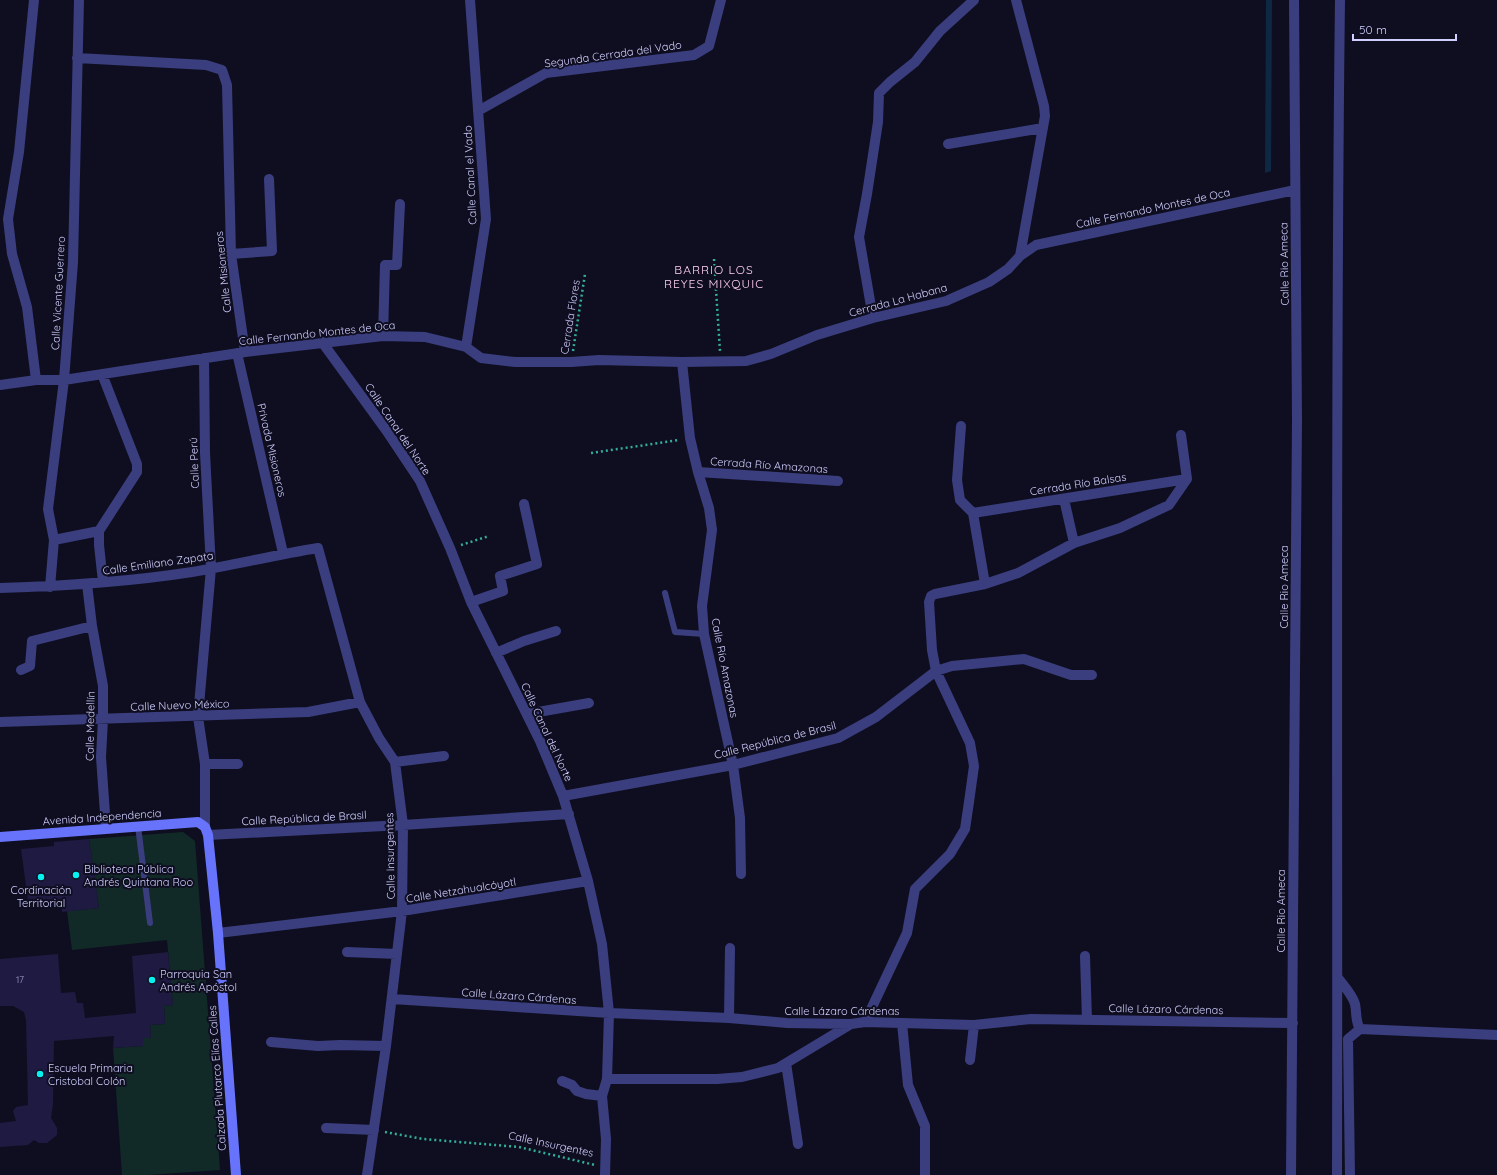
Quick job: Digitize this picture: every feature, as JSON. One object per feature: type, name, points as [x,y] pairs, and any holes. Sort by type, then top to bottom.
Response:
[{"type":"main road","name":"Avenida Independencia","points":[[0,837],[198,822],[207,831]]},
{"type":"main road","name":"Calzada Plutarco Elías Calles","points":[[207,831],[218,933],[236,1175]]},
{"type":"street","points":[[34,0],[19,152],[8,219],[12,254],[27,307],[36,380]]},
{"type":"street","name":"Calle Vicente Guerrero","points":[[50,587],[54,540],[48,509],[64,380],[73,262],[79,0]]},
{"type":"street","name":"Calle Canal el Vado","points":[[466,347],[486,219],[470,0]]},
{"type":"street","name":"Segunda Cerrada del Vado","points":[[478,111],[546,73],[694,56],[709,46],[722,0]]},
{"type":"street","points":[[873,318],[859,238],[878,122],[879,93],[915,62],[940,31],[974,0]]},
{"type":"street","points":[[1016,0],[1044,106],[1045,116],[1020,256]]},
{"type":"street","name":"Calle Rio Ameca","points":[[1291,1175],[1297,428],[1294,0]]},
{"type":"street","points":[[1337,1175],[1337,256],[1340,0]]},
{"type":"street","name":"Calle Misioneros","points":[[77,58],[206,65],[222,70],[227,85],[231,254],[241,352]]},
{"type":"street","points":[[948,144],[1043,128]]},
{"type":"street","points":[[231,254],[272,251],[269,179]]},
{"type":"street","name":"Calle Fernando Montes de Oca","points":[[1020,256],[1036,245],[1295,190]]},
{"type":"street","points":[[383,336],[385,265],[397,265],[400,204]]},
{"type":"street","name":"Cerrada La Habana","points":[[682,362],[746,361],[771,354],[817,335],[873,318],[946,301],[989,282],[1008,269],[1020,256]]},
{"type":"street","name":"Calle Fernando Montes de Oca","points":[[0,385],[36,380],[64,380],[241,352],[383,336],[425,336],[466,347],[481,358],[515,362],[571,362],[599,360],[682,362]]},
{"type":"street","name":"Calle Canal del Norte","points":[[322,342],[386,430],[420,481],[450,548],[471,602],[540,741],[563,796],[588,881],[602,944],[609,1013],[607,1079],[602,1096],[606,1138],[605,1171]]},
{"type":"street","name":"Privada Misioneros","points":[[241,352],[283,554]]},
{"type":"street","name":"Calle Perú","points":[[198,717],[211,568],[205,453],[204,358]]},
{"type":"street","name":"Calle Río Amazonas","points":[[682,362],[690,438],[709,508],[712,530],[702,606],[704,634],[733,765],[740,818],[740,874]]},
{"type":"street","points":[[102,374],[137,464],[137,472],[100,531],[99,545],[103,582]]},
{"type":"street","points":[[962,426],[957,480],[960,500],[973,513],[984,584]]},
{"type":"street","points":[[865,1022],[907,933],[915,889],[950,854],[965,829],[974,766],[970,743],[936,671],[932,650],[929,602],[931,596],[984,584],[1018,574],[1074,544],[1120,528],[1169,505],[1187,479],[1181,435]]},
{"type":"street","name":"Cerrada Río Amazonas","points":[[698,472],[838,481]]},
{"type":"street","name":"Cerrada Río Balsas","points":[[973,513],[1187,479]]},
{"type":"street","points":[[1064,499],[1074,544]]},
{"type":"street","points":[[471,602],[503,591],[500,576],[537,564],[524,504]]},
{"type":"street","points":[[54,540],[100,531]]},
{"type":"street","name":"Calle Emiliano Zapata","points":[[0,588],[50,587],[87,584],[192,572],[318,548]]},
{"type":"street","name":"Calle Insurgentes","points":[[318,548],[360,702],[379,738],[395,762],[403,825],[402,911],[386,1046],[367,1175]]},
{"type":"street","name":"Calle Medellín","points":[[87,584],[92,626],[103,686],[103,719],[100,757],[106,828]]},
{"type":"street","points":[[21,670],[30,666],[32,641],[92,626]]},
{"type":"street","points":[[496,653],[524,641],[556,631]]},
{"type":"street","name":"Calle República de Brasil","points":[[563,796],[733,765],[838,738],[876,717],[936,671],[952,666],[1024,659],[1071,675],[1092,675]]},
{"type":"street","name":"Calle Nuevo México","points":[[0,722],[198,717],[308,712],[360,702]]},
{"type":"street","points":[[526,714],[589,703]]},
{"type":"street","name":"Calzada Plutarco Elías Calles","points":[[198,717],[206,764],[207,831]]},
{"type":"street","points":[[395,762],[444,756]]},
{"type":"street","points":[[206,764],[238,764]]},
{"type":"street","name":"Calle República de Brasil","points":[[207,831],[403,825],[569,814]]},
{"type":"street","name":"Calle Netzahualcóyotl","points":[[218,933],[402,911],[588,881]]},
{"type":"street","points":[[729,1018],[730,948]]},
{"type":"street","points":[[347,952],[396,954]]},
{"type":"street","points":[[1085,956],[1086,1020]]},
{"type":"street","points":[[1338,978],[1350,994],[1355,1005],[1357,1024],[1360,1029]]},
{"type":"street","name":"Calle Lázaro Cárdenas","points":[[392,999],[609,1013],[729,1018],[787,1023],[851,1024],[865,1022],[974,1025],[1031,1019],[1293,1022]]},
{"type":"street","points":[[902,1023],[908,1085],[925,1126],[925,1175]]},
{"type":"street","points":[[607,1079],[716,1079],[742,1077],[765,1072],[778,1068],[802,1055],[851,1024]]},
{"type":"street","points":[[970,1060],[974,1025]]},
{"type":"street","points":[[1350,1175],[1348,1038],[1360,1029],[1497,1035]]},
{"type":"street","points":[[271,1042],[318,1046],[386,1046]]},
{"type":"street","points":[[786,1063],[798,1144]]},
{"type":"street","points":[[562,1081],[572,1085],[577,1091],[602,1096]]},
{"type":"street","points":[[326,1128],[374,1130]]},
{"type":"lane","points":[[665,593],[675,632],[704,634]]},
{"type":"lane","points":[[138,826],[150,923]]},
{"type":"path","points":[[714,259],[720,361]]},
{"type":"path","name":"Cerrada Flores","points":[[571,362],[585,274]]},
{"type":"path","points":[[591,453],[690,438]]},
{"type":"path","points":[[450,548],[489,536]]},
{"type":"path","name":"Calle Insurgentes","points":[[374,1130],[423,1138],[519,1147],[605,1171]]},
{"type":"green space","points":[[183,832],[195,841],[220,1170],[147,1175],[122,1175],[113,1048],[143,1046],[143,1038],[151,1038],[150,1025],[165,1024],[164,1006],[173,1005],[167,940],[72,950],[67,911],[99,908],[89,839]]},
{"type":"water","points":[[1266,0],[1272,0],[1271,171],[1265,173]]},
{"type":"building","points":[[89,839],[99,908],[62,912],[62,905],[29,908],[21,849],[54,846],[54,842]]},
{"type":"building","points":[[168,952],[173,1005],[164,1006],[165,1024],[150,1025],[151,1038],[143,1038],[143,1046],[113,1048],[114,1036],[54,1041],[53,1104],[51,1118],[57,1128],[57,1135],[47,1143],[39,1143],[34,1140],[28,1145],[0,1147],[0,1123],[16,1121],[13,1111],[16,1107],[28,1105],[26,1020],[24,1012],[13,1006],[0,1006],[0,959],[58,954],[61,993],[75,992],[77,1003],[83,1003],[85,1018],[136,1013],[132,956]]},
{"type":"place","name":"Biblioteca Pública Andrés Quintana Roo","points":[[76,875]]},
{"type":"place","name":"Cordinación Territorial","points":[[41,877]]},
{"type":"place","name":"Parroquia San Andrés Apóstol","points":[[152,980]]},
{"type":"place","name":"Escuela Primaria Cristobal Colón","points":[[40,1074]]},
{"type":"district","name":"BARRIO LOS REYES MIXQUIC","points":[[714,276]]}]
